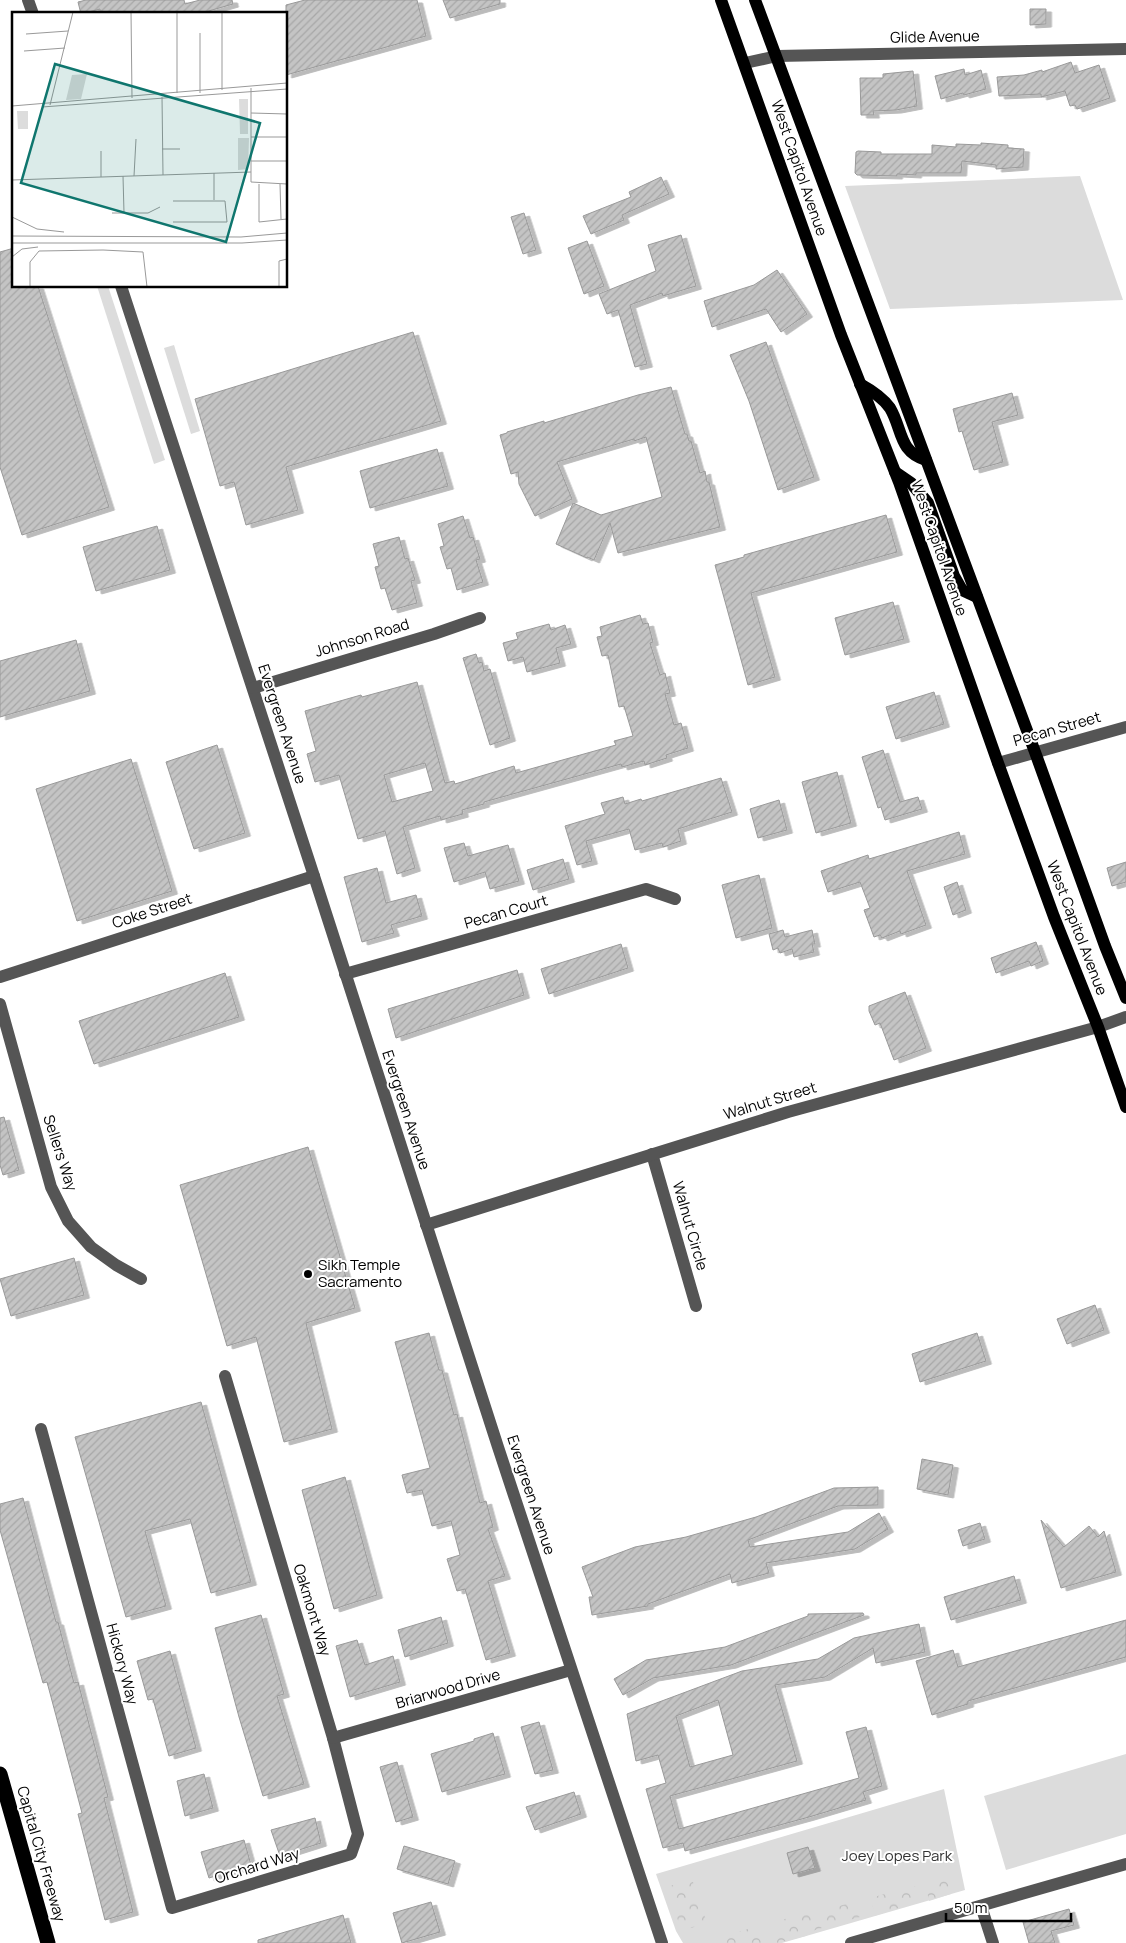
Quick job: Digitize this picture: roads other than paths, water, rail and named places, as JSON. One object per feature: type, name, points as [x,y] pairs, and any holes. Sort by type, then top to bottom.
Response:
[{"type":"highway","name":"Capital City Freeway","points":[[0,1774],[48,1943]]},
{"type":"main road","name":"West Capitol Avenue","points":[[722,0],[860,384],[895,472],[1054,917],[1098,1027],[1126,1107]]},
{"type":"main road","name":"West Capitol Avenue","points":[[755,0],[1035,752],[1105,946],[1126,998]]},
{"type":"main road","points":[[860,384],[873,392],[889,408],[908,450],[926,460]]},
{"type":"main road","points":[[895,472],[911,483],[928,503],[954,576],[962,590],[977,597]]},
{"type":"street","points":[[28,0],[32,12]]},
{"type":"street","name":"Glide Avenue","points":[[745,63],[777,56],[1126,49]]},
{"type":"street","name":"Evergreen Avenue","points":[[122,288],[571,1670],[662,1943]]},
{"type":"street","name":"Johnson Road","points":[[253,688],[434,634],[480,618]]},
{"type":"street","name":"Pecan Street","points":[[998,763],[1126,727]]},
{"type":"street","name":"Coke Street","points":[[0,977],[314,876]]},
{"type":"street","name":"Pecan Court","points":[[345,974],[646,889],[676,899]]},
{"type":"street","name":"Sellers Way","points":[[0,1004],[51,1187],[68,1221],[91,1247],[116,1265],[141,1279]]},
{"type":"street","name":"Walnut Street","points":[[426,1225],[788,1112],[1098,1027],[1126,1017]]},
{"type":"street","name":"Walnut Circle","points":[[652,1154],[696,1306]]},
{"type":"street","name":"Oakmont Way","points":[[225,1376],[333,1738],[358,1834],[351,1854]]},
{"type":"street","name":"Hickory Way","points":[[41,1429],[172,1908]]},
{"type":"street","name":"Briarwood Drive","points":[[333,1738],[571,1670]]},
{"type":"street","name":"Orchard Way","points":[[172,1908],[351,1854]]},
{"type":"street","points":[[851,1943],[1126,1864]]},
{"type":"street","points":[[981,1906],[993,1943]]},
{"type":"place","name":"Sikh Temple Sacramento","points":[[308,1274]]},
{"type":"park label","name":"Joey Lopes Park","points":[[897,1856]]}]
